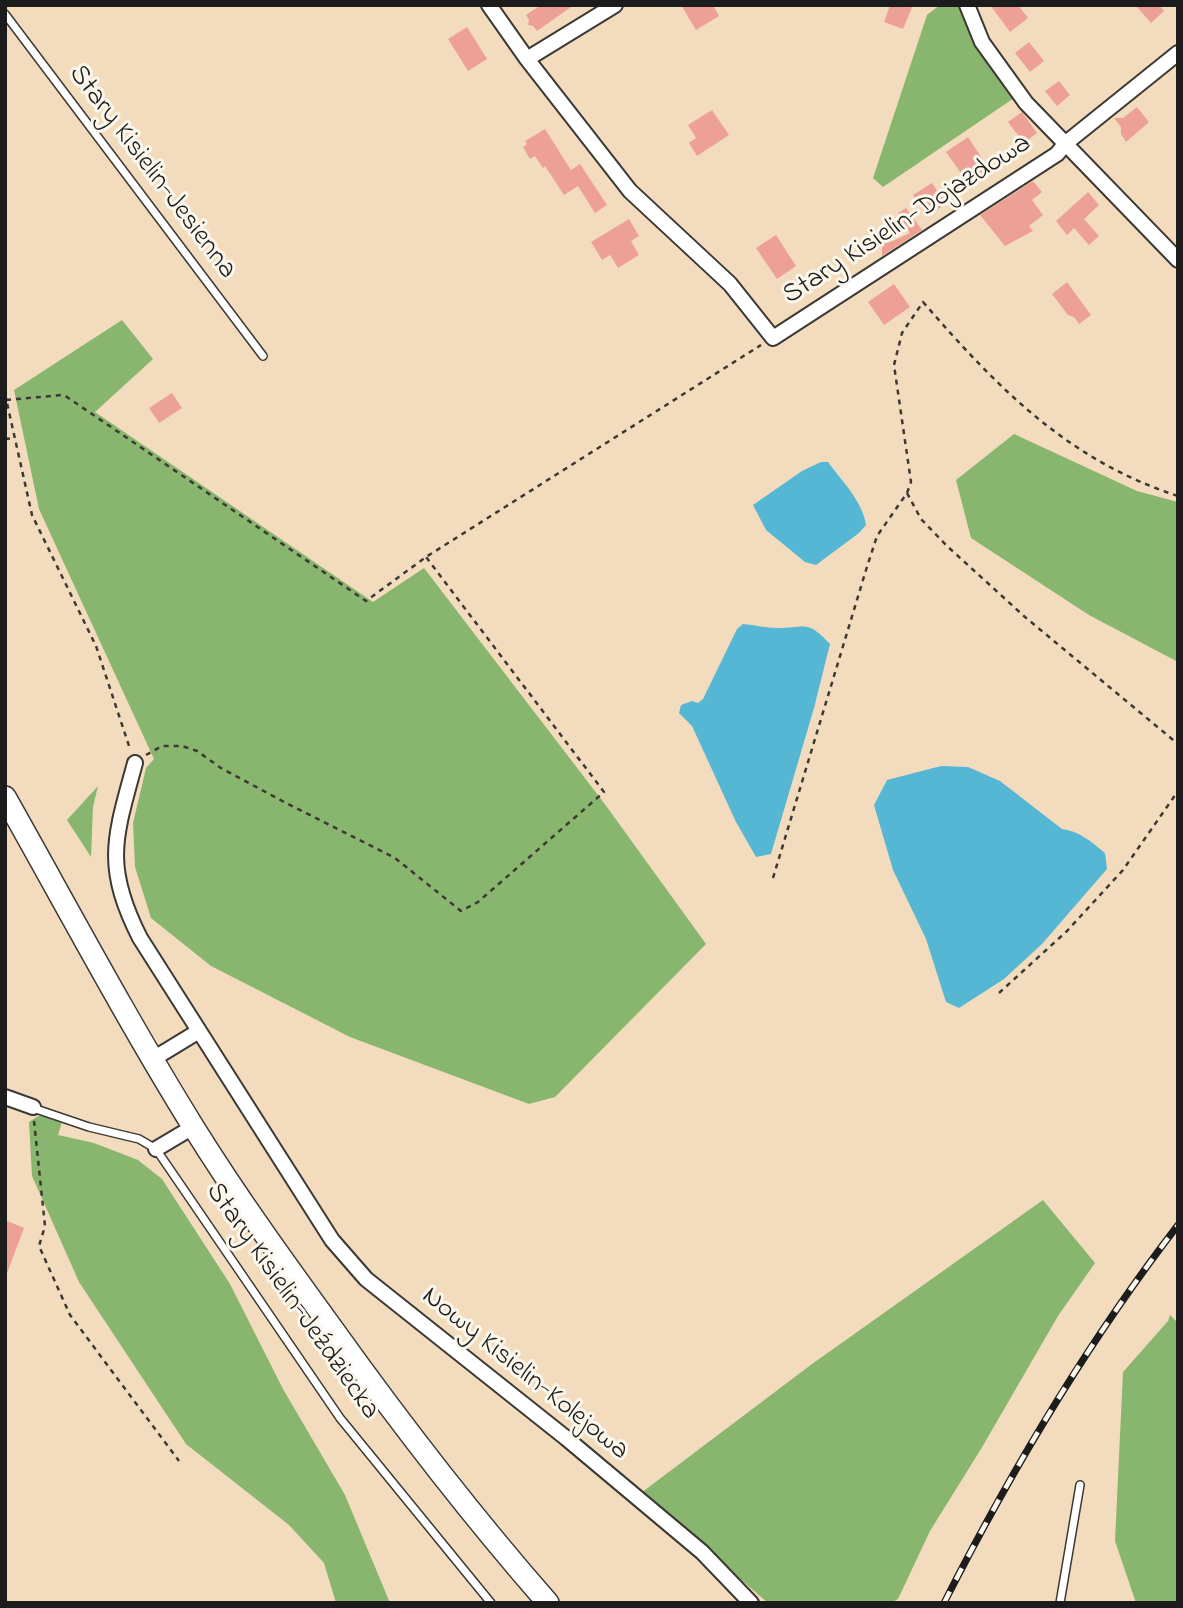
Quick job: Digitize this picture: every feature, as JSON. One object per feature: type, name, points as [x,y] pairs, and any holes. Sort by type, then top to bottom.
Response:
[{"type":"main road","points":[[5,797],[153,1059],[262,1233],[382,1398],[503,1553],[548,1603]]},
{"type":"street","points":[[489,5],[527,59],[631,191],[730,284],[773,338]]},
{"type":"street","points":[[527,59],[615,5]]},
{"type":"street","name":"Stary Kisielin-Dojazdowa","points":[[967,5],[982,42],[1009,80],[1026,103],[1066,143]]},
{"type":"street","name":"Stary Kisielin-Dojazdowa","points":[[773,338],[1057,154],[1066,143],[1178,53]]},
{"type":"street","points":[[1066,143],[1178,260]]},
{"type":"street","name":"Nowy Kisielin-Kolejowa","points":[[135,762],[116,833],[115,864],[120,891],[129,916],[140,938],[332,1240],[366,1279],[702,1552],[751,1603]]},
{"type":"street","points":[[153,1059],[199,1031]]},
{"type":"street","points":[[5,1097],[33,1107]]},
{"type":"street","points":[[156,1149],[194,1127]]},
{"type":"lane","name":"Stary Kisielin-Jesienna","points":[[5,14],[263,356]]},
{"type":"lane","points":[[33,1107],[89,1127],[139,1139],[156,1149]]},
{"type":"lane","name":"Stary Kisielin-Jeździecka","points":[[156,1149],[340,1418],[491,1603]]},
{"type":"lane","points":[[1060,1603],[1080,1485]]},
{"type":"path","points":[[773,878],[873,547],[911,482],[894,365],[902,333],[923,302],[962,346],[1033,416],[1081,450],[1122,472],[1178,496]]},
{"type":"path","points":[[6,400],[62,395],[67,397],[366,601],[426,557],[773,338]]},
{"type":"path","points":[[5,394],[32,515],[96,646],[135,762],[162,746],[181,746],[197,751],[221,768],[395,858],[461,911],[478,902],[604,792],[426,557]]},
{"type":"path","points":[[5,439],[14,438]]},
{"type":"path","points":[[907,493],[921,519],[957,555],[1025,617],[1178,744]]},
{"type":"path","points":[[999,993],[1067,931],[1123,870],[1178,790]]},
{"type":"path","points":[[33,1107],[45,1227],[39,1246],[70,1315],[179,1461]]},
{"type":"green space","points":[[940,5],[964,5],[1017,96],[883,187],[873,178],[927,15]]},
{"type":"green space","points":[[122,320],[153,359],[95,412],[373,602],[424,568],[604,803],[706,944],[555,1097],[529,1104],[350,1037],[211,966],[151,918],[135,867],[133,823],[146,768],[154,759],[39,509],[14,390]]},
{"type":"green space","points":[[1014,434],[1137,491],[1178,502],[1178,662],[1089,615],[971,538],[956,480]]},
{"type":"green space","points":[[98,786],[93,807],[91,857],[67,820]]},
{"type":"green space","points":[[40,1115],[62,1122],[58,1135],[94,1143],[138,1160],[162,1179],[230,1284],[283,1389],[345,1495],[390,1603],[336,1603],[324,1563],[289,1525],[186,1444],[79,1282],[32,1176],[29,1122]]},
{"type":"green space","points":[[1043,1200],[1095,1263],[1058,1316],[930,1531],[898,1599],[891,1603],[768,1603],[641,1493],[812,1364]]},
{"type":"green space","points":[[1170,1315],[1178,1323],[1178,1603],[1136,1603],[1115,1541],[1123,1372],[1168,1321]]},
{"type":"water","points":[[821,462],[828,462],[851,492],[861,508],[866,525],[816,565],[805,562],[766,530],[753,505],[802,471]]},
{"type":"water","points":[[743,624],[774,628],[811,628],[830,644],[771,854],[756,857],[736,822],[692,726],[679,713],[681,705],[692,701],[698,703],[703,699],[737,629]]},
{"type":"water","points":[[941,766],[968,767],[1000,781],[1062,829],[1080,835],[1105,853],[1107,869],[1042,944],[1004,979],[959,1008],[946,1002],[926,939],[893,870],[874,805],[887,780]]},
{"type":"building","points":[[541,5],[574,5],[537,31],[528,25],[526,15]]},
{"type":"building","points":[[681,5],[713,5],[719,16],[696,30]]},
{"type":"building","points":[[890,5],[913,5],[903,29],[884,22]]},
{"type":"building","points":[[990,5],[1018,5],[1028,18],[1010,32]]},
{"type":"building","points":[[1135,5],[1159,5],[1164,11],[1151,23]]},
{"type":"building","points":[[467,27],[487,59],[468,71],[448,39]]},
{"type":"building","points":[[1029,42],[1044,61],[1030,72],[1015,53]]},
{"type":"building","points":[[1059,81],[1070,95],[1057,106],[1045,91]]},
{"type":"building","points":[[1137,107],[1149,122],[1126,142],[1121,134],[1121,127],[1114,118],[1123,118]]},
{"type":"building","points":[[712,110],[729,135],[697,156],[689,143],[696,138],[688,125]]},
{"type":"building","points":[[1022,112],[1037,133],[1024,143],[1008,122]]},
{"type":"building","points":[[545,129],[571,170],[580,164],[607,205],[595,213],[578,186],[564,195],[545,166],[543,168],[535,156],[530,159],[523,147],[527,144],[525,141]]},
{"type":"building","points":[[968,137],[989,169],[968,183],[946,152]]},
{"type":"building","points":[[1033,181],[1042,192],[1032,200],[1043,215],[1029,226],[1033,231],[1005,246],[980,215]]},
{"type":"building","points":[[932,183],[946,204],[927,216],[913,195]]},
{"type":"building","points":[[1088,192],[1099,205],[1084,219],[1099,236],[1089,245],[1074,228],[1067,235],[1056,221]]},
{"type":"building","points":[[906,208],[922,230],[882,256],[882,234],[893,241],[910,233],[898,213]]},
{"type":"building","points":[[629,219],[639,236],[631,241],[639,255],[618,268],[610,255],[602,260],[591,242]]},
{"type":"building","points":[[776,235],[796,266],[777,279],[756,248]]},
{"type":"building","points":[[1067,282],[1091,315],[1079,324],[1074,317],[1068,315],[1052,294]]},
{"type":"building","points":[[894,284],[910,307],[884,325],[868,302]]},
{"type":"building","points":[[172,393],[182,408],[159,423],[149,408]]},
{"type":"building","points":[[5,1220],[24,1228],[6,1276],[5,1276]]},
{"type":"railway","points":[[944,1603],[996,1505],[1052,1409],[1112,1315],[1178,1225]]}]
